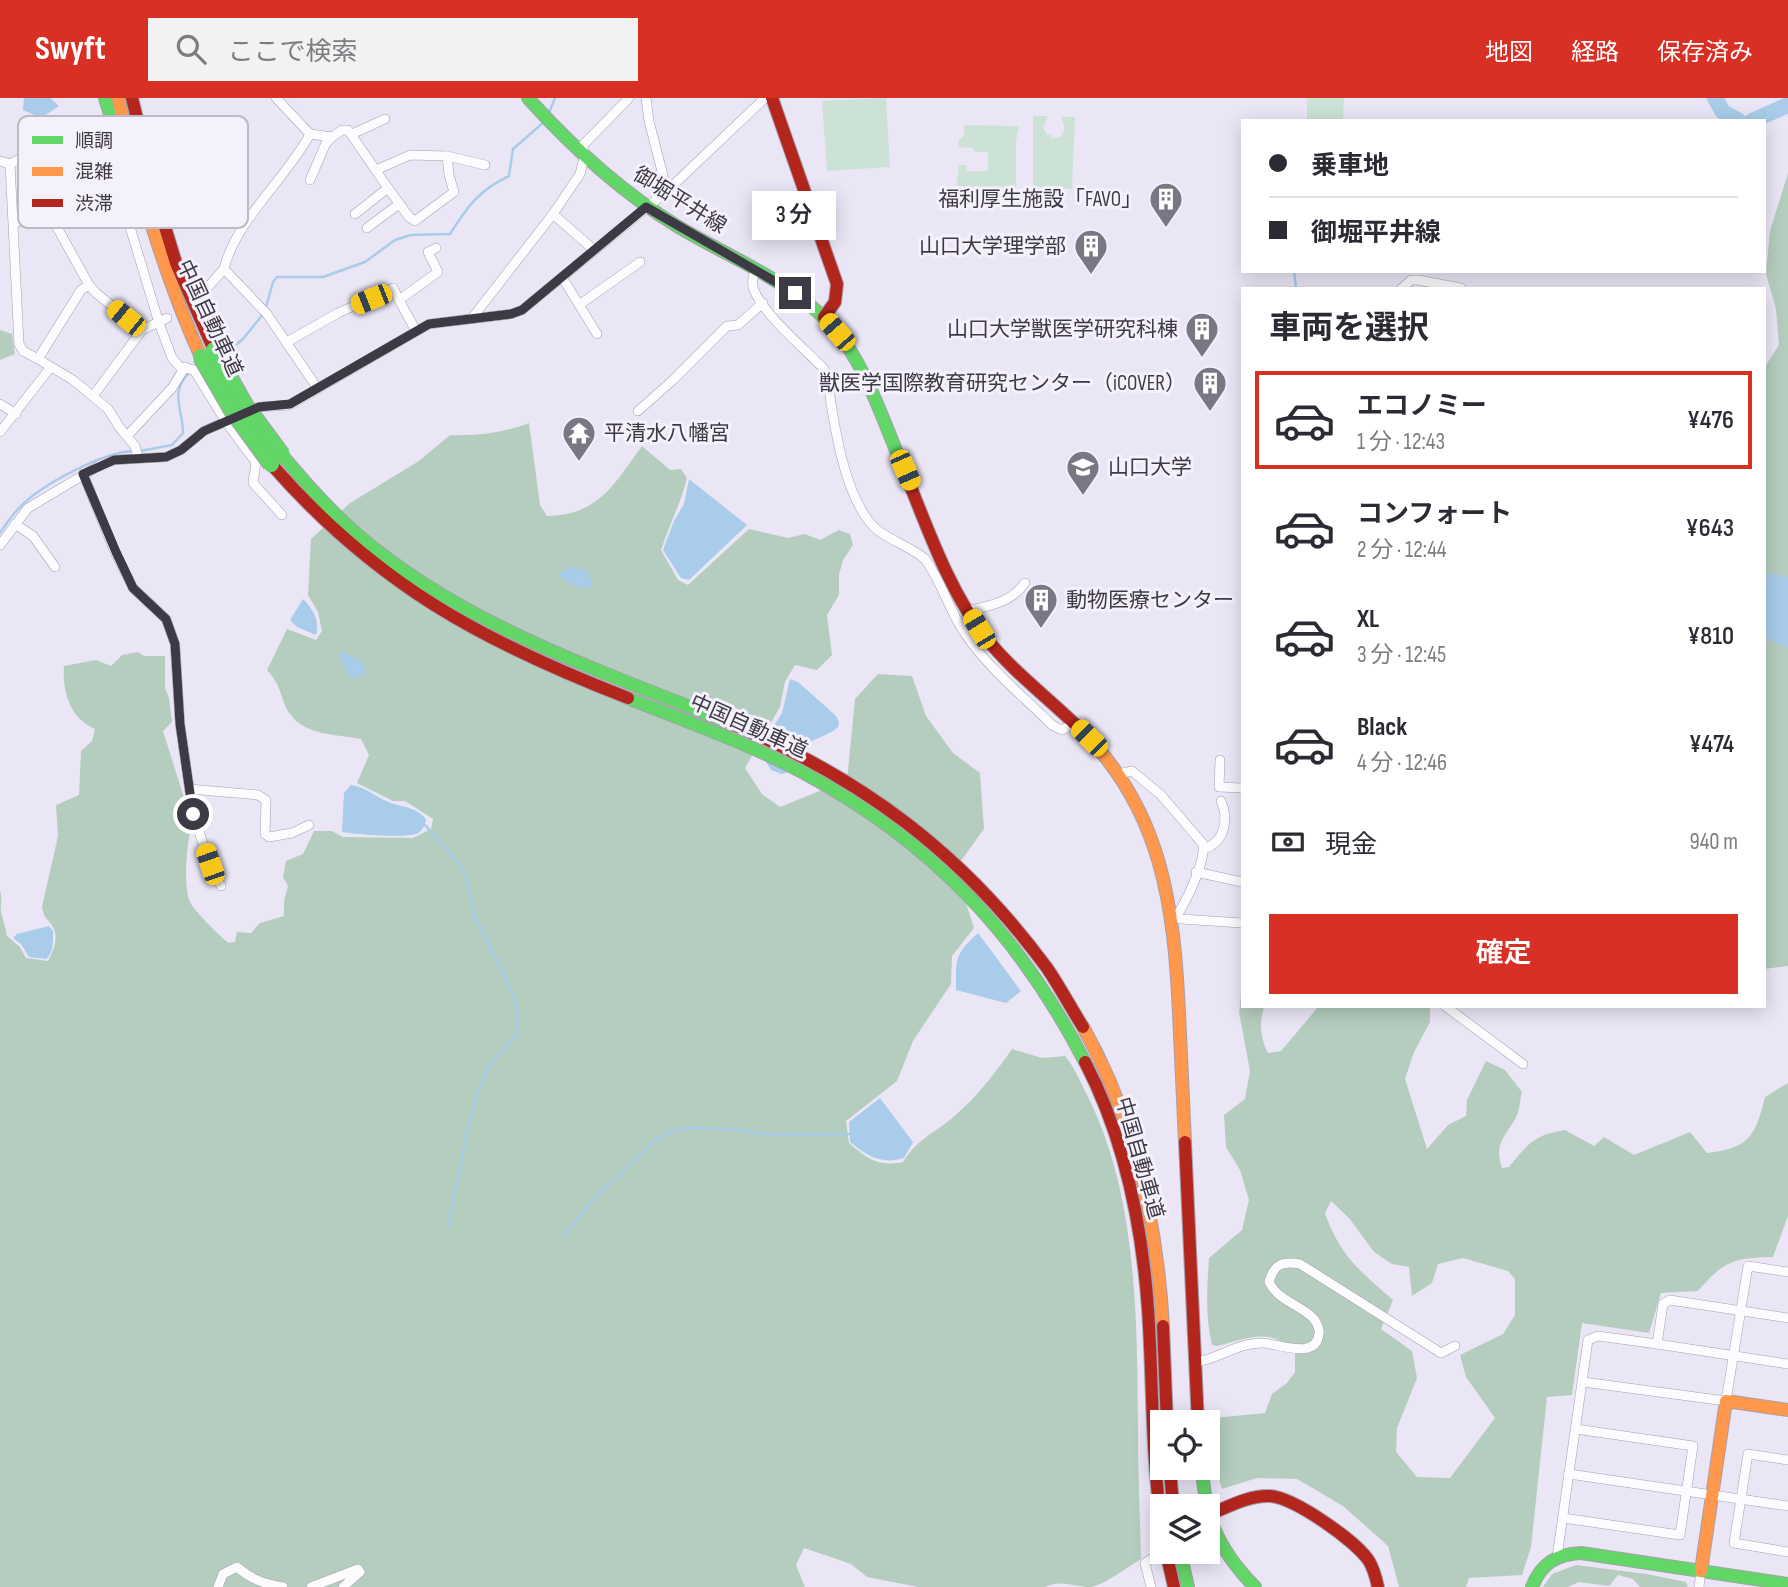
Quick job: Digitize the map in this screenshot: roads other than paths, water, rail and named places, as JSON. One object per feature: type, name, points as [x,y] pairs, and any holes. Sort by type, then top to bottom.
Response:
[{"type":"main road","points":[[105,98],[111,116]]},
{"type":"main road","name":"中国自動車道","points":[[118,98],[122,116]]},
{"type":"main road","name":"中国自動車道","points":[[134,98],[138,116]]},
{"type":"main road","name":"御堀平井線","points":[[528,98],[584,158],[646,207],[795,293],[824,317],[850,349],[862,372],[968,611],[1004,660],[1075,723],[1118,774],[1135,801],[1158,849],[1175,917],[1197,1410]]},
{"type":"main road","points":[[772,98],[837,284],[835,306],[824,317]]},
{"type":"main road","points":[[145,228],[170,288]]},
{"type":"main road","name":"中国自動車道","points":[[151,228],[170,288],[207,354],[233,412],[277,460],[302,499],[350,545],[400,586],[490,639],[537,660],[756,742],[808,767],[884,821],[954,878],[1012,944],[1063,1018],[1083,1055],[1120,1150],[1133,1198],[1148,1311],[1158,1494]]},
{"type":"main road","name":"中国自動車道","points":[[167,228],[207,354]]},
{"type":"main road","name":"中国自動車道","points":[[808,767],[839,775],[900,816],[958,863],[1027,939],[1075,1010],[1095,1048],[1126,1123],[1154,1231],[1166,1410]]},
{"type":"main road","points":[[1700,1579],[1726,1401],[1788,1410]]},
{"type":"main road","points":[[1220,1509],[1265,1496],[1292,1503],[1361,1551],[1373,1567],[1378,1587]]},
{"type":"main road","points":[[1220,1550],[1255,1587]]},
{"type":"main road","points":[[1532,1587],[1539,1571],[1557,1557],[1581,1553],[1700,1579],[1788,1584]]},
{"type":"main road","points":[[1165,1564],[1174,1587]]},
{"type":"main road","points":[[1183,1564],[1188,1587]]},
{"type":"street","points":[[276,98],[310,134],[332,137]]},
{"type":"street","points":[[473,317],[553,214],[580,174],[584,158],[583,145],[629,98]]},
{"type":"street","points":[[646,98],[649,121],[667,191]]},
{"type":"street","points":[[0,545],[28,508],[83,474],[114,460],[137,453],[166,457],[204,431],[259,407],[290,404],[429,324],[511,314],[522,310],[667,191],[765,98]]},
{"type":"street","points":[[352,134],[385,119]]},
{"type":"street","points":[[310,180],[326,143],[345,129],[352,134],[399,204],[415,221],[454,192],[447,156]]},
{"type":"street","points":[[248,222],[310,134]]},
{"type":"street","points":[[376,170],[410,155],[447,156],[485,164]]},
{"type":"street","points":[[0,161],[10,164],[18,160]]},
{"type":"street","points":[[10,164],[19,344],[23,351],[73,380],[108,409],[137,453]]},
{"type":"street","points":[[355,214],[388,188]]},
{"type":"street","points":[[367,228],[399,204]]},
{"type":"street","points":[[553,214],[594,250]]},
{"type":"street","points":[[57,228],[89,285],[142,330]]},
{"type":"street","points":[[131,228],[163,321],[172,358],[177,365],[194,370],[226,422],[255,461],[257,467],[253,483],[282,515]]},
{"type":"street","points":[[200,292],[224,269],[232,247],[244,228]]},
{"type":"street","points":[[399,300],[438,272],[428,252],[436,248]]},
{"type":"street","points":[[579,305],[640,262]]},
{"type":"street","points":[[224,269],[265,312],[318,389]]},
{"type":"street","points":[[756,269],[752,287],[774,318],[824,369],[839,445],[864,515],[888,537],[925,559],[932,568],[957,623],[990,665],[1052,725],[1062,730],[1075,723]]},
{"type":"street","points":[[562,277],[597,334]]},
{"type":"street","points":[[1403,287],[1406,283],[1418,280],[1456,287]]},
{"type":"street","points":[[38,359],[80,290],[89,285]]},
{"type":"street","points":[[287,342],[338,313],[393,288],[416,331]]},
{"type":"street","points":[[638,411],[727,326],[738,325],[763,303]]},
{"type":"street","points":[[93,396],[142,330],[163,321]]},
{"type":"street","points":[[127,436],[173,388],[186,367]]},
{"type":"street","points":[[0,432],[50,368]]},
{"type":"street","points":[[0,404],[16,414]]},
{"type":"street","points":[[83,474],[133,588],[166,619],[175,644],[180,724],[193,814],[220,886]]},
{"type":"street","points":[[15,524],[33,536],[55,567]]},
{"type":"street","points":[[968,611],[1007,601],[1017,594],[1025,583]]},
{"type":"street","points":[[1220,760],[1219,787],[1241,788]]},
{"type":"street","points":[[1118,774],[1132,771],[1161,795],[1196,835],[1204,849],[1184,905],[1175,917],[1241,923]]},
{"type":"street","points":[[189,789],[258,795],[266,800],[265,834],[269,837],[292,833],[309,825]]},
{"type":"street","points":[[1204,849],[1211,847],[1223,832],[1226,822],[1221,801]]},
{"type":"street","points":[[1196,872],[1241,882]]},
{"type":"street","points":[[1448,1008],[1522,1064]]},
{"type":"street","points":[[1194,1362],[1204,1361],[1245,1345],[1263,1343],[1307,1349],[1315,1343],[1320,1336],[1314,1318],[1274,1292],[1269,1282],[1278,1264],[1287,1262],[1307,1268],[1441,1353],[1455,1346]]},
{"type":"street","points":[[1583,1382],[1726,1401],[1748,1266],[1788,1272]]},
{"type":"street","points":[[1657,1344],[1663,1304],[1670,1300],[1788,1318]]},
{"type":"street","points":[[1557,1557],[1588,1340],[1598,1336],[1788,1364]]},
{"type":"street","points":[[1563,1518],[1680,1535],[1693,1446],[1576,1429]]},
{"type":"street","points":[[1788,1460],[1748,1454],[1734,1544],[1788,1552]]},
{"type":"street","points":[[1569,1474],[1788,1506]]},
{"type":"street","points":[[1150,1560],[1145,1563],[1151,1587]]},
{"type":"street","points":[[218,1587],[223,1574],[237,1567],[250,1577],[268,1585],[283,1587]]},
{"type":"street","points":[[311,1587],[358,1569],[358,1576],[344,1587]]},
{"type":"water","points":[[24,98],[50,98],[59,106],[44,116],[23,110]]},
{"type":"water","points":[[689,479],[747,525],[689,580],[681,578],[663,550],[684,504]]},
{"type":"water","points":[[570,567],[588,571],[593,587],[576,587],[561,578],[559,573]]},
{"type":"water","points":[[1768,573],[1788,577],[1788,649],[1766,638]]},
{"type":"water","points":[[303,599],[315,615],[316,635],[297,627],[290,620]]},
{"type":"water","points":[[343,651],[364,664],[365,675],[351,679],[339,655]]},
{"type":"water","points":[[790,679],[798,682],[834,714],[838,725],[830,733],[806,746],[791,771],[782,774],[771,770],[765,760],[769,734],[782,713]]},
{"type":"water","points":[[351,785],[415,810],[426,819],[424,827],[418,833],[403,836],[342,832],[344,793]]},
{"type":"water","points":[[49,926],[53,931],[53,942],[46,959],[29,957],[21,944],[13,938],[17,934]]},
{"type":"water","points":[[978,933],[1021,991],[1006,1003],[956,990],[958,958],[964,947]]},
{"type":"water","points":[[880,1098],[913,1142],[904,1158],[875,1158],[850,1142],[849,1122]]},
{"type":"waterway","points":[[548,115],[555,98]]},
{"type":"waterway","points":[[1715,98],[1723,112],[1735,119]]},
{"type":"waterway","points":[[1756,119],[1788,105]]},
{"type":"waterway","points":[[266,307],[277,277],[323,277],[365,262],[395,240],[411,235],[450,234],[475,200],[509,176],[513,149],[545,121]]},
{"type":"waterway","points":[[1294,273],[1296,287]]},
{"type":"waterway","points":[[222,356],[243,339],[264,313]]},
{"type":"waterway","points":[[140,451],[172,445],[183,433],[178,393],[191,371]]},
{"type":"waterway","points":[[0,533],[20,507],[42,489],[90,463],[133,451]]},
{"type":"waterway","points":[[425,825],[460,865],[468,884],[474,915],[511,989],[517,1009],[516,1036],[489,1066],[478,1091],[467,1131],[448,1228]]},
{"type":"waterway","points":[[564,1235],[594,1199],[651,1144],[669,1132],[683,1128],[730,1129],[773,1135],[850,1134]]},
{"type":"place","name":"福利厚生施設「FAVO」","points":[[1166,229]]},
{"type":"place","name":"山口大学理学部","points":[[1091,276]]},
{"type":"place","name":"山口大学獣医学研究科棟","points":[[1202,359]]},
{"type":"place","name":"獣医学国際教育研究センター（iCOVER）","points":[[1210,413]]},
{"type":"place","name":"平清水八幡宮","points":[[579,463]]},
{"type":"place","name":"山口大学","points":[[1083,497]]},
{"type":"place","name":"動物医療センター","points":[[1041,630]]}]
